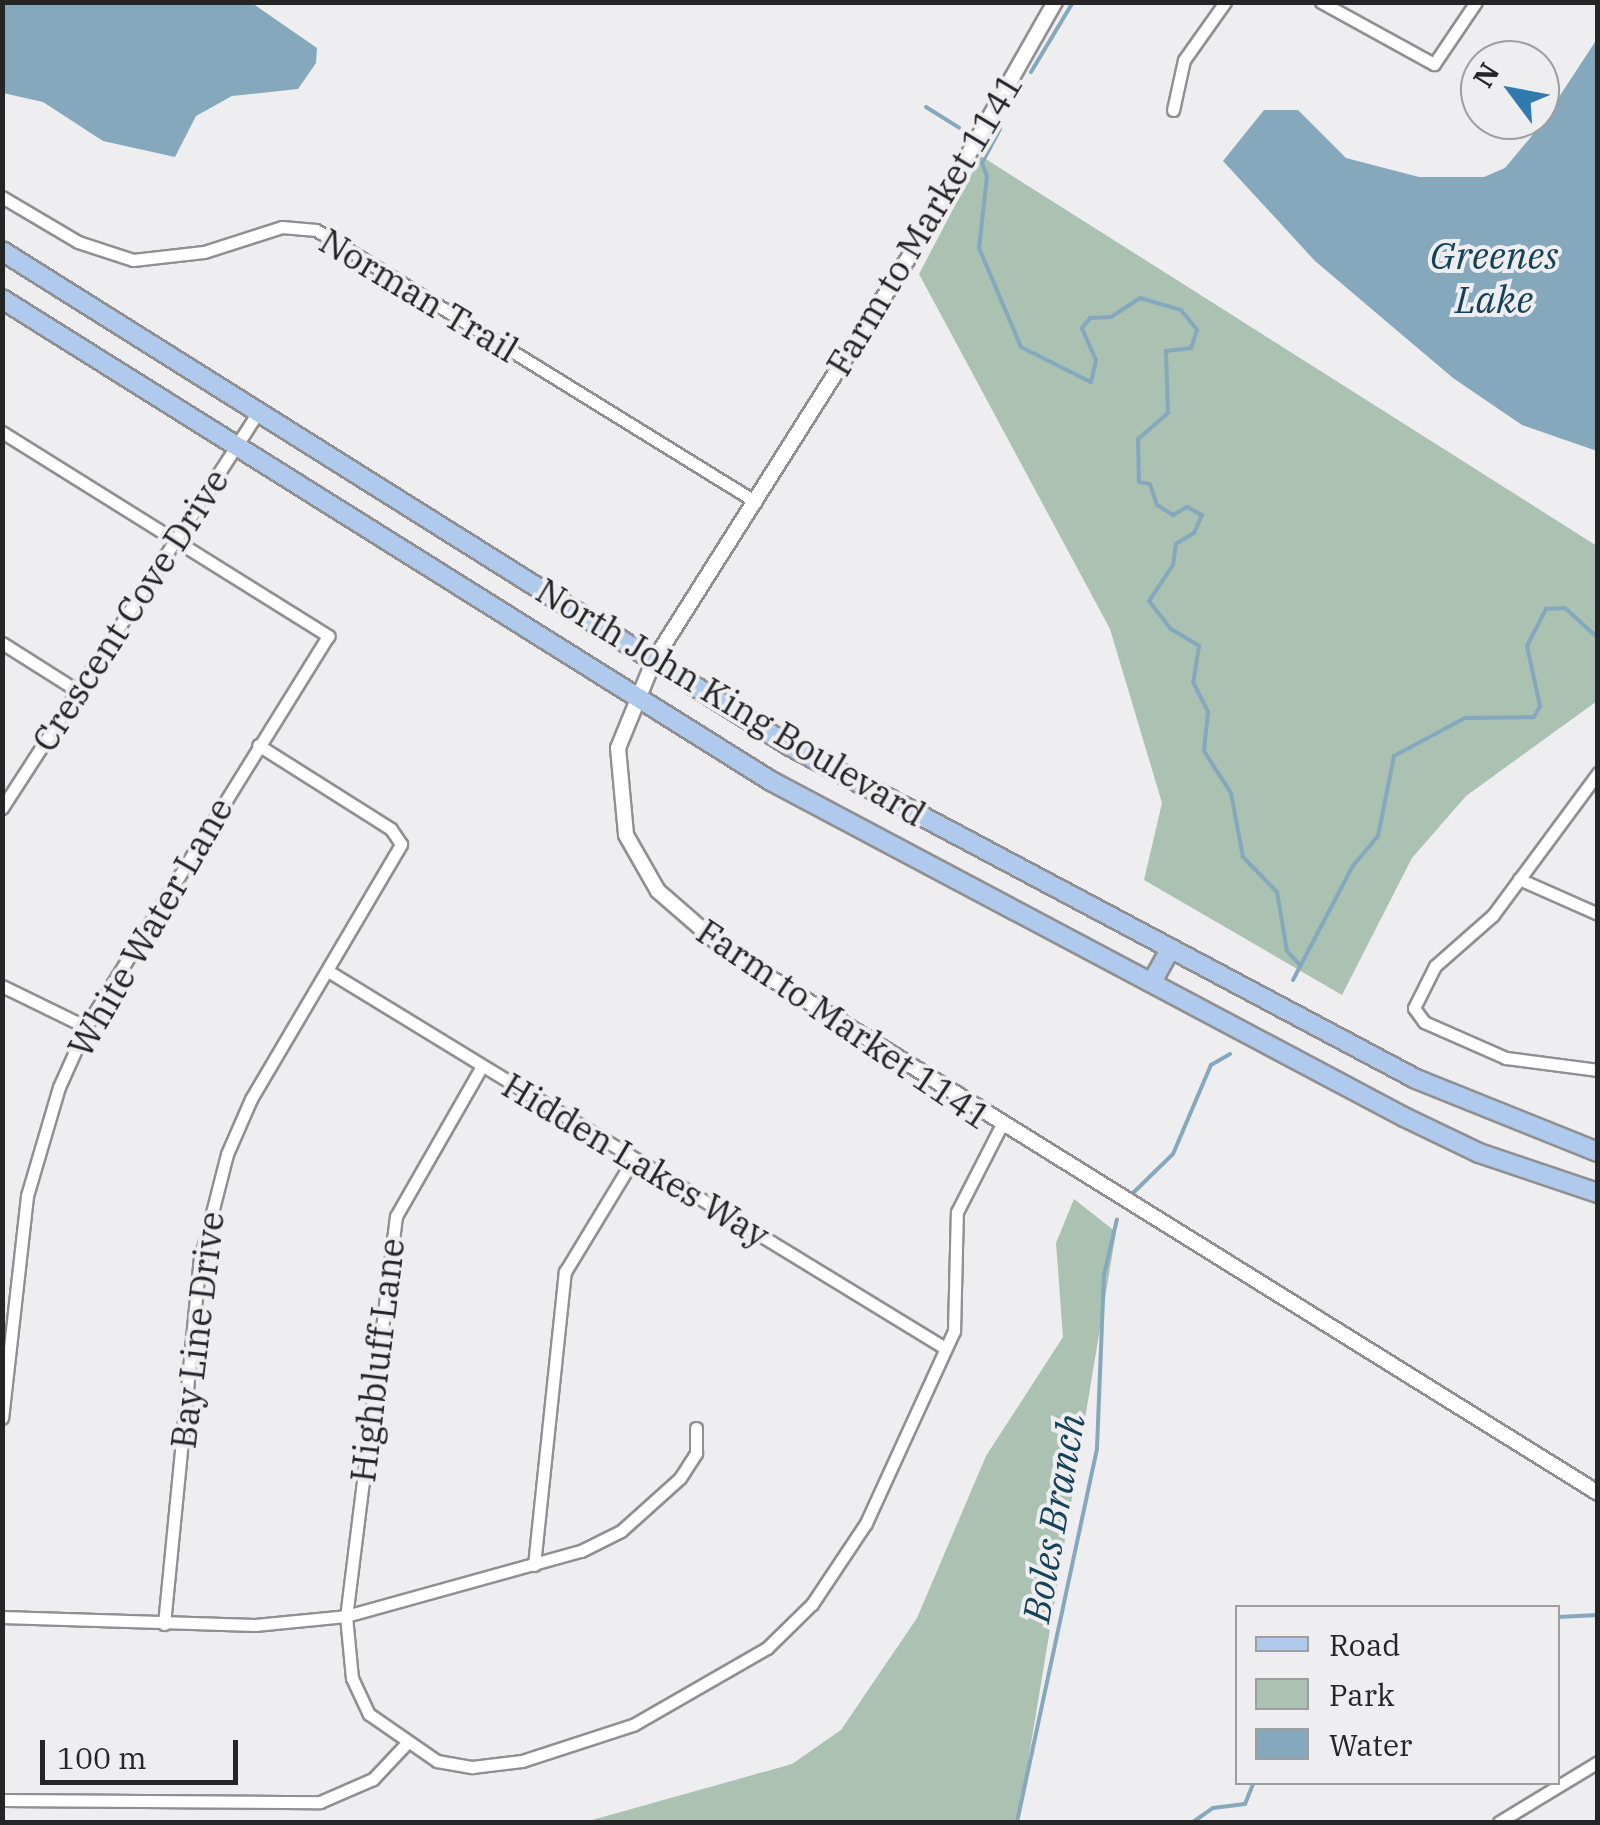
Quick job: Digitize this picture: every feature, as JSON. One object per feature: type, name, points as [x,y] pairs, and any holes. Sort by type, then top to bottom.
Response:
[{"type":"main road","name":"North John King Boulevard","points":[[2,251],[790,746],[1416,1079],[1598,1152]]},
{"type":"main road","name":"North John King Boulevard","points":[[2,300],[771,781],[1480,1153],[1598,1193]]},
{"type":"main road","points":[[1152,982],[1170,950]]},
{"type":"street","name":"Farm to Market 1141","points":[[1055,2],[756,502],[654,660],[622,729],[617,792],[626,835],[658,891],[727,951],[1000,1128],[1598,1493]]},
{"type":"street","points":[[1172,110],[1184,60],[1225,2]]},
{"type":"street","points":[[1321,2],[1434,64],[1476,2]]},
{"type":"street","name":"Norman Trail","points":[[2,197],[78,242],[133,260],[204,252],[282,227],[316,230],[756,502]]},
{"type":"street","name":"Crescent Cove Drive","points":[[2,808],[258,412]]},
{"type":"street","points":[[2,432],[177,538]]},
{"type":"street","name":"White Water Lane","points":[[2,1418],[27,1196],[86,1026],[328,636],[177,538]]},
{"type":"street","points":[[2,643],[78,691]]},
{"type":"street","name":"Bay Line Drive","points":[[164,1624],[212,1207],[250,1099],[401,844],[392,829],[258,744]]},
{"type":"street","points":[[1598,773],[1493,915],[1435,966],[1414,1008],[1424,1022],[1506,1058],[1598,1070]]},
{"type":"street","points":[[1518,880],[1598,914]]},
{"type":"street","name":"Hidden Lakes Way","points":[[328,971],[945,1348]]},
{"type":"street","points":[[2,986],[86,1026]]},
{"type":"street","name":"Highbluff Lane","points":[[482,1066],[396,1216],[346,1616],[352,1678],[369,1714],[406,1744],[438,1762],[472,1767],[522,1761],[634,1726],[767,1648],[846,1560],[945,1348],[958,1296],[957,1212],[1000,1128]]},
{"type":"street","points":[[534,1565],[565,1272],[634,1158]]},
{"type":"street","points":[[2,1616],[164,1624],[346,1616],[534,1565],[621,1531],[651,1507],[696,1453],[696,1428]]},
{"type":"street","points":[[2,1800],[320,1802],[373,1779],[406,1744]]},
{"type":"street","points":[[1499,1822],[1598,1762]]},
{"type":"green space","points":[[981,156],[1597,546],[1597,701],[1466,796],[1412,858],[1342,995],[1144,880],[1162,803],[1110,629],[919,274]]},
{"type":"green space","points":[[1074,1199],[1116,1232],[1018,1822],[585,1822],[792,1764],[841,1730],[917,1618],[986,1456],[1063,1337],[1056,1243]]},
{"type":"water","points":[[2,3],[252,3],[317,48],[316,63],[298,89],[232,96],[196,116],[175,157],[103,141],[43,102],[3,93]]},
{"type":"water","name":"Greenes Lake","points":[[1597,39],[1598,451],[1522,425],[1453,378],[1315,261],[1223,161],[1264,110],[1298,110],[1346,158],[1419,177],[1484,177],[1505,168],[1528,140],[1560,140],[1560,95]]},
{"type":"waterway","points":[[1031,72],[1073,2]]},
{"type":"waterway","points":[[926,107],[959,128]]},
{"type":"waterway","points":[[1000,129],[982,163],[987,176],[979,248],[1021,347],[1091,382],[1096,360],[1082,328],[1090,318],[1111,317],[1140,298],[1181,310],[1197,330],[1191,348],[1166,351],[1168,413],[1138,439],[1139,482],[1150,484],[1157,505],[1173,515],[1187,507],[1202,515],[1194,533],[1176,544],[1173,565],[1149,601],[1171,629],[1199,646],[1193,682],[1208,712],[1204,751],[1231,793],[1243,857],[1277,892],[1287,951],[1300,965]]},
{"type":"waterway","name":"Boles Branch","points":[[1293,980],[1352,867],[1378,836],[1394,756],[1465,718],[1534,717],[1540,706],[1527,646],[1546,609],[1565,608],[1598,638]]},
{"type":"waterway","name":"Boles Branch","points":[[1132,1194],[1173,1154],[1211,1065],[1230,1054]]},
{"type":"waterway","name":"Boles Branch","points":[[1017,1822],[1097,1448],[1104,1275],[1117,1219]]},
{"type":"waterway","points":[[1560,1617],[1598,1615]]},
{"type":"waterway","points":[[1193,1822],[1213,1808],[1245,1804],[1253,1785]]}]
